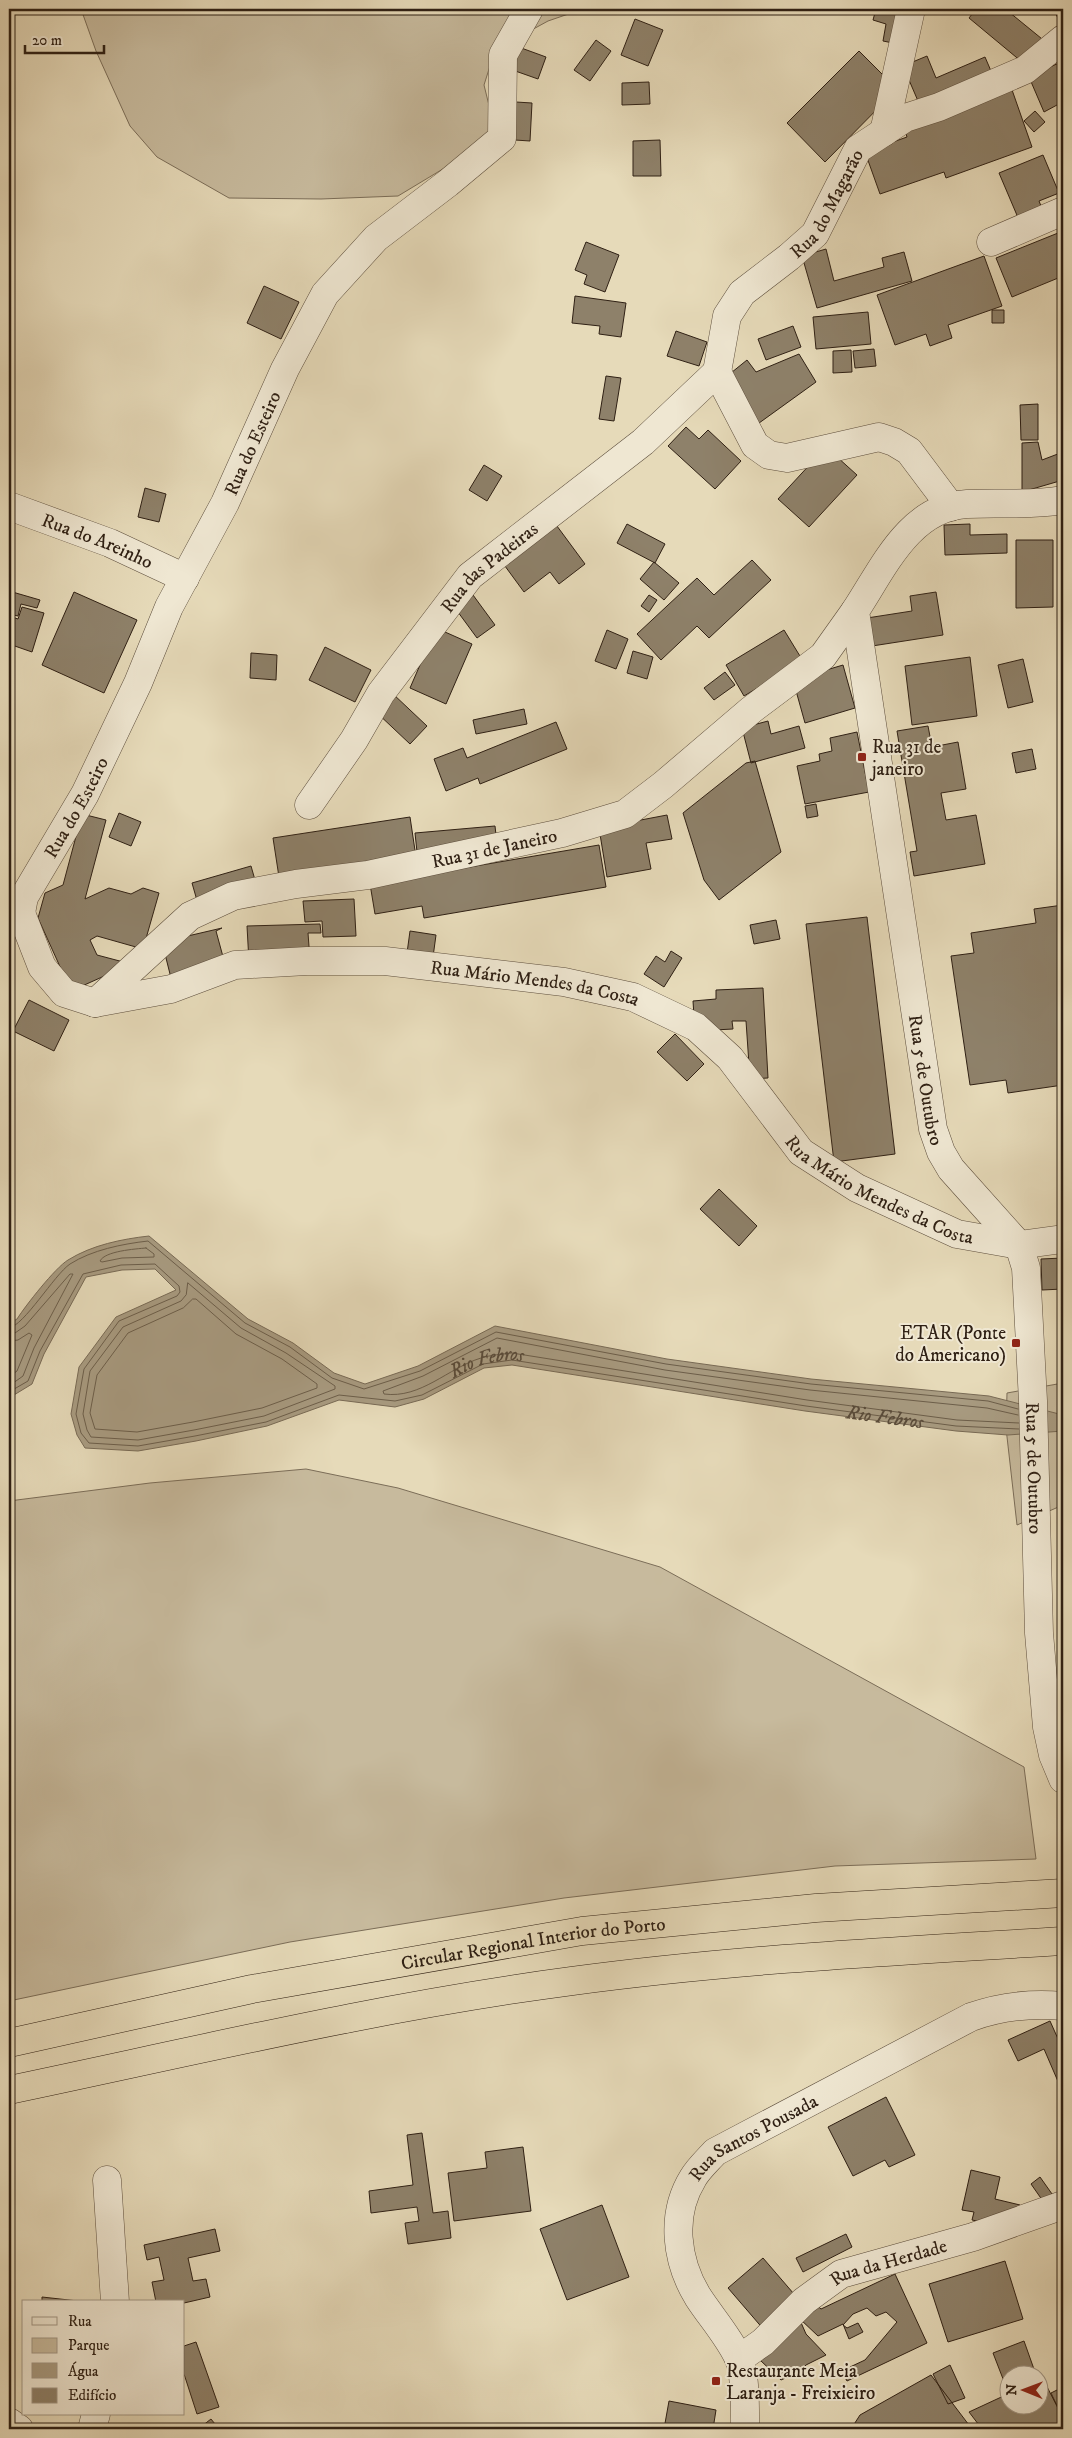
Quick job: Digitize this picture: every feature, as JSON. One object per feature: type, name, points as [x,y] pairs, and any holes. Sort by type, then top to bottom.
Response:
[{"type":"highway","name":"Circular Regional Interior do Porto","points":[[9,2043],[252,1989],[582,1931],[816,1908],[1063,1893]]},
{"type":"highway","points":[[9,2090],[292,2030],[570,1981],[716,1964],[1063,1941]]},
{"type":"street","name":"Rua do Esteiro","points":[[15,908],[24,897],[85,794],[138,684],[169,607],[225,503],[285,369],[325,294],[376,238],[448,183],[502,138],[503,55],[529,9]]},
{"type":"street","points":[[884,132],[911,9]]},
{"type":"street","name":"Rua do Magarão","points":[[716,372],[727,316],[742,294],[789,257],[814,234],[858,148],[905,118],[939,107],[1025,70],[1063,39]]},
{"type":"street","points":[[991,242],[1063,211]]},
{"type":"street","points":[[716,372],[755,445],[769,455],[787,458],[879,437],[894,442],[909,451],[951,506]]},
{"type":"street","name":"Rua das Padeiras","points":[[308,805],[354,740],[381,693],[470,576],[643,442],[716,372]]},
{"type":"street","points":[[855,611],[913,527],[926,517],[951,506],[967,504],[1041,504],[1063,500]]},
{"type":"street","name":"Rua do Areinho","points":[[9,506],[110,543],[184,578]]},
{"type":"street","name":"Rua 31 de Janeiro","points":[[96,1003],[190,916],[233,896],[296,884],[368,875],[562,833],[625,814],[663,786],[751,710],[823,656],[855,611]]},
{"type":"street","name":"Rua 5 de Outubro","points":[[855,611],[933,1129],[941,1152],[952,1169],[1019,1245],[1023,1256],[1027,1279],[1033,1401],[1040,1633],[1047,1727],[1054,1755],[1063,1779]]},
{"type":"street","name":"Rua Mário Mendes da Costa","points":[[15,908],[42,967],[64,993],[96,1003],[171,988],[235,965],[327,961],[385,961],[471,971],[564,982],[633,997],[696,1027],[730,1058],[801,1152],[857,1188],[957,1234],[1019,1245],[1063,1239]]},
{"type":"street","name":"Rua Santos Pousada","points":[[745,2429],[740,2359],[697,2295],[685,2270],[677,2239],[679,2207],[693,2178],[715,2152],[971,2017],[992,2009],[1021,2005],[1063,2006]]},
{"type":"street","points":[[107,2180],[114,2300]]},
{"type":"street","name":"Rua da Herdade","points":[[740,2359],[763,2342],[804,2301],[841,2274],[973,2237],[1063,2206]]},
{"type":"street","points":[[92,2429],[95,2416]]},
{"type":"street","points":[[9,2422],[19,2429]]},
{"type":"green space","points":[[81,9],[583,9],[548,21],[495,50],[484,85],[495,130],[491,140],[398,196],[321,199],[229,198],[157,157],[130,126],[96,51]]},
{"type":"green space","points":[[1063,1383],[1063,1505],[1017,1525],[1006,1428],[1007,1393]]},
{"type":"green space","points":[[306,1469],[398,1488],[660,1567],[1024,1767],[1036,1859],[835,1866],[564,1898],[290,1942],[9,2001],[9,1501],[150,1483]]},
{"type":"water","name":"Rio Febros","points":[[149,1236],[248,1319],[293,1343],[334,1373],[365,1384],[418,1366],[495,1326],[667,1359],[811,1379],[989,1396],[1063,1415],[1063,1431],[1008,1435],[956,1431],[805,1411],[512,1365],[484,1368],[424,1399],[395,1407],[339,1400],[267,1426],[196,1441],[138,1451],[85,1448],[77,1435],[71,1414],[79,1367],[116,1317],[176,1290],[155,1269],[122,1270],[86,1277],[44,1354],[32,1384],[9,1398],[9,1324],[17,1319],[49,1278],[68,1260],[87,1250],[107,1244]]},
{"type":"building","points":[[876,9],[900,14],[893,43],[883,41],[886,24],[873,20]]},
{"type":"building","points":[[976,9],[1011,9],[1009,12],[1047,43],[1028,67],[969,18]]},
{"type":"building","points":[[1053,9],[1063,9],[1063,27]]},
{"type":"building","points":[[635,19],[663,30],[648,66],[621,55]]},
{"type":"building","points":[[596,40],[611,51],[590,81],[574,70]]},
{"type":"building","points":[[513,45],[546,57],[538,79],[504,67]]},
{"type":"building","points":[[859,51],[897,89],[825,162],[787,123]]},
{"type":"building","points":[[927,56],[936,78],[985,57],[994,78],[921,108],[903,66]]},
{"type":"building","points":[[1063,61],[1063,111],[1057,105],[1044,112],[1029,77]]},
{"type":"building","points":[[649,82],[650,104],[622,105],[622,83]]},
{"type":"building","points":[[1011,87],[1032,147],[946,178],[944,172],[880,194],[865,152],[907,137],[903,125]]},
{"type":"building","points":[[516,102],[532,103],[530,141],[515,140]]},
{"type":"building","points":[[1035,111],[1045,122],[1034,132],[1024,121]]},
{"type":"building","points":[[660,140],[661,176],[633,176],[633,141]]},
{"type":"building","points":[[1043,155],[1059,193],[1039,201],[1043,211],[1019,220],[999,173]]},
{"type":"building","points":[[1063,231],[1063,276],[1012,297],[996,258]]},
{"type":"building","points":[[586,242],[619,255],[605,292],[584,284],[587,275],[575,270]]},
{"type":"building","points":[[826,249],[834,281],[884,267],[882,258],[904,252],[912,281],[817,308],[802,256]]},
{"type":"building","points":[[984,256],[1002,306],[948,325],[952,338],[930,346],[926,334],[895,345],[877,295]]},
{"type":"building","points":[[264,286],[299,302],[281,339],[247,323]]},
{"type":"building","points":[[575,296],[626,303],[621,337],[599,334],[600,326],[572,323]]},
{"type":"building","points":[[992,310],[1004,310],[1004,323],[992,323]]},
{"type":"building","points":[[868,312],[871,344],[816,349],[813,317]]},
{"type":"building","points":[[793,326],[801,347],[766,360],[758,339]]},
{"type":"building","points":[[676,331],[707,342],[699,366],[667,356]]},
{"type":"building","points":[[874,349],[876,366],[855,368],[853,351]]},
{"type":"building","points":[[851,350],[852,372],[833,373],[833,351]]},
{"type":"building","points":[[799,354],[816,382],[748,431],[721,381],[747,360],[756,372]]},
{"type":"building","points":[[606,376],[621,378],[614,421],[599,419]]},
{"type":"building","points":[[1038,404],[1038,440],[1021,440],[1020,405]]},
{"type":"building","points":[[686,427],[699,439],[708,430],[741,461],[715,489],[668,446]]},
{"type":"building","points":[[1038,442],[1042,460],[1063,452],[1063,480],[1022,492],[1022,443]]},
{"type":"building","points":[[826,447],[857,475],[809,527],[778,499]]},
{"type":"building","points":[[484,465],[502,476],[487,501],[469,490]]},
{"type":"building","points":[[145,488],[166,494],[159,522],[138,517]]},
{"type":"building","points":[[554,522],[585,564],[559,584],[550,572],[524,592],[502,562]]},
{"type":"building","points":[[627,524],[665,544],[655,563],[617,543]]},
{"type":"building","points":[[970,524],[970,535],[1007,534],[1007,553],[945,555],[944,525]]},
{"type":"building","points":[[1016,540],[1053,540],[1053,607],[1016,608]]},
{"type":"building","points":[[752,560],[771,580],[709,638],[697,626],[661,660],[637,634],[697,578],[714,595]]},
{"type":"building","points":[[654,562],[679,583],[664,600],[640,579]]},
{"type":"building","points":[[9,591],[40,600],[37,608],[21,604],[18,616],[9,614]]},
{"type":"building","points":[[74,592],[137,620],[104,693],[42,665]]},
{"type":"building","points":[[936,592],[943,635],[872,646],[867,618],[912,611],[910,596]]},
{"type":"building","points":[[473,595],[495,625],[477,638],[455,608]]},
{"type":"building","points":[[649,595],[657,600],[649,612],[641,606]]},
{"type":"building","points":[[22,607],[44,613],[32,652],[9,644],[9,616],[18,619]]},
{"type":"building","points":[[436,628],[472,644],[446,704],[410,688]]},
{"type":"building","points":[[607,630],[628,639],[616,669],[595,661]]},
{"type":"building","points":[[784,630],[803,661],[744,696],[726,665]]},
{"type":"building","points":[[325,647],[371,670],[355,702],[309,680]]},
{"type":"building","points":[[633,651],[653,657],[647,679],[627,673]]},
{"type":"building","points":[[251,653],[277,655],[276,680],[250,678]]},
{"type":"building","points":[[970,657],[977,716],[912,725],[905,666]]},
{"type":"building","points":[[1023,659],[1033,702],[1008,708],[998,665]]},
{"type":"building","points":[[843,665],[855,708],[805,723],[793,680]]},
{"type":"building","points":[[725,672],[735,685],[714,700],[704,688]]},
{"type":"building","points":[[392,693],[427,726],[410,744],[375,711]]},
{"type":"building","points":[[524,709],[527,724],[476,734],[473,720]]},
{"type":"building","points":[[768,721],[771,734],[799,726],[805,748],[751,763],[742,728]]},
{"type":"building","points":[[556,722],[567,749],[480,784],[478,778],[446,791],[434,759],[463,748],[467,758]]},
{"type":"building","points":[[928,726],[932,747],[958,742],[966,789],[941,793],[946,820],[976,815],[985,864],[914,876],[910,852],[917,851],[897,731]]},
{"type":"building","points":[[857,732],[869,792],[805,804],[797,766],[820,761],[819,754],[832,751],[830,738]]},
{"type":"building","points":[[1032,749],[1036,769],[1016,773],[1012,753]]},
{"type":"building","points":[[755,761],[781,852],[719,900],[704,880],[683,813],[746,763]]},
{"type":"building","points":[[816,804],[818,816],[807,818],[805,806]]},
{"type":"building","points":[[119,813],[141,822],[131,846],[109,837]]},
{"type":"building","points":[[82,814],[106,820],[85,899],[109,888],[131,894],[143,888],[159,893],[143,949],[97,936],[90,940],[97,955],[131,964],[71,991],[38,918],[45,893],[63,885]]},
{"type":"building","points":[[667,815],[672,839],[646,843],[651,869],[607,877],[599,828]]},
{"type":"building","points":[[410,817],[416,857],[279,877],[273,838]]},
{"type":"building","points":[[495,826],[497,844],[417,852],[415,833]]},
{"type":"building","points":[[599,845],[606,887],[424,918],[422,906],[375,914],[370,884]]},
{"type":"building","points":[[9,848],[14,850],[9,864]]},
{"type":"building","points":[[251,866],[257,887],[198,904],[192,883]]},
{"type":"building","points":[[354,899],[356,936],[323,937],[322,921],[305,922],[303,901]]},
{"type":"building","points":[[1063,905],[1063,1085],[1008,1093],[1006,1080],[970,1085],[951,956],[974,953],[971,933],[1036,923],[1034,909]]},
{"type":"building","points":[[867,917],[895,1154],[834,1162],[806,924]]},
{"type":"building","points":[[776,920],[780,939],[754,944],[750,925]]},
{"type":"building","points":[[320,924],[321,933],[308,933],[310,960],[249,962],[247,926]]},
{"type":"building","points":[[222,928],[216,931],[225,964],[171,978],[162,942]]},
{"type":"building","points":[[410,931],[436,935],[433,957],[407,953]]},
{"type":"building","points":[[671,951],[682,958],[664,987],[644,974],[656,956],[665,962]]},
{"type":"building","points":[[763,988],[768,1078],[750,1079],[746,1021],[732,1021],[733,1029],[695,1031],[693,1001],[716,999],[716,990]]},
{"type":"building","points":[[29,1000],[69,1020],[54,1051],[13,1031]]},
{"type":"building","points":[[675,1034],[704,1064],[687,1081],[657,1052]]},
{"type":"building","points":[[719,1189],[757,1226],[739,1246],[700,1209]]},
{"type":"building","points":[[1063,1258],[1063,1289],[1042,1290],[1041,1259]]},
{"type":"building","points":[[1050,2021],[1063,2050],[1063,2093],[1044,2049],[1018,2061],[1008,2040]]},
{"type":"building","points":[[886,2097],[915,2155],[889,2167],[885,2160],[853,2176],[828,2127]]},
{"type":"building","points":[[422,2133],[433,2213],[448,2211],[451,2238],[408,2244],[405,2223],[419,2221],[417,2207],[371,2213],[369,2191],[413,2185],[407,2135]]},
{"type":"building","points":[[523,2147],[531,2211],[454,2221],[448,2173],[487,2168],[485,2152]]},
{"type":"building","points":[[971,2170],[1000,2177],[995,2199],[1020,2205],[1018,2216],[987,2223],[972,2220],[974,2212],[962,2210]]},
{"type":"building","points":[[1040,2177],[1057,2201],[1045,2204],[1031,2184]]},
{"type":"building","points":[[602,2205],[629,2277],[567,2300],[540,2229]]},
{"type":"building","points":[[215,2229],[220,2251],[188,2258],[193,2281],[206,2279],[210,2297],[185,2303],[185,2300],[156,2300],[152,2282],[164,2280],[159,2257],[147,2260],[144,2245]]},
{"type":"building","points":[[846,2234],[852,2247],[803,2272],[796,2258]]},
{"type":"building","points":[[763,2258],[800,2301],[765,2331],[728,2288]]},
{"type":"building","points":[[1005,2261],[1023,2319],[948,2342],[929,2284]]},
{"type":"building","points":[[895,2274],[927,2343],[847,2381],[843,2374],[850,2367],[865,2360],[897,2322],[886,2312],[876,2316],[867,2308],[853,2314],[843,2325],[818,2336],[799,2318],[806,2334],[826,2355],[806,2365],[799,2372],[781,2380],[760,2360],[813,2302],[821,2309]]},
{"type":"building","points":[[42,2297],[69,2300],[42,2300]]},
{"type":"building","points":[[858,2323],[863,2332],[849,2339],[844,2325],[847,2328]]},
{"type":"building","points":[[1024,2341],[1033,2366],[1000,2366],[1000,2371],[993,2353]]},
{"type":"building","points":[[196,2342],[219,2407],[197,2414],[185,2377],[185,2346]]},
{"type":"building","points":[[950,2365],[965,2398],[948,2404],[933,2374]]},
{"type":"building","points":[[931,2375],[972,2429],[851,2429],[860,2415]]},
{"type":"building","points":[[1063,2387],[1063,2418],[1051,2393]]},
{"type":"building","points":[[1050,2393],[1063,2418],[1061,2424],[1063,2429],[982,2429],[969,2412],[1000,2398],[1000,2416],[1050,2416]]},
{"type":"building","points":[[669,2401],[716,2410],[713,2429],[664,2429]]},
{"type":"building","points":[[211,2419],[219,2429],[204,2429],[202,2426]]},
{"type":"place","name":"Rua 31 de janeiro","points":[[862,757]]},
{"type":"place","name":"ETAR (Ponte do Americano)","points":[[1016,1343]]},
{"type":"place","name":"Restaurante Meia Laranja - Freixieiro","points":[[716,2381]]}]
